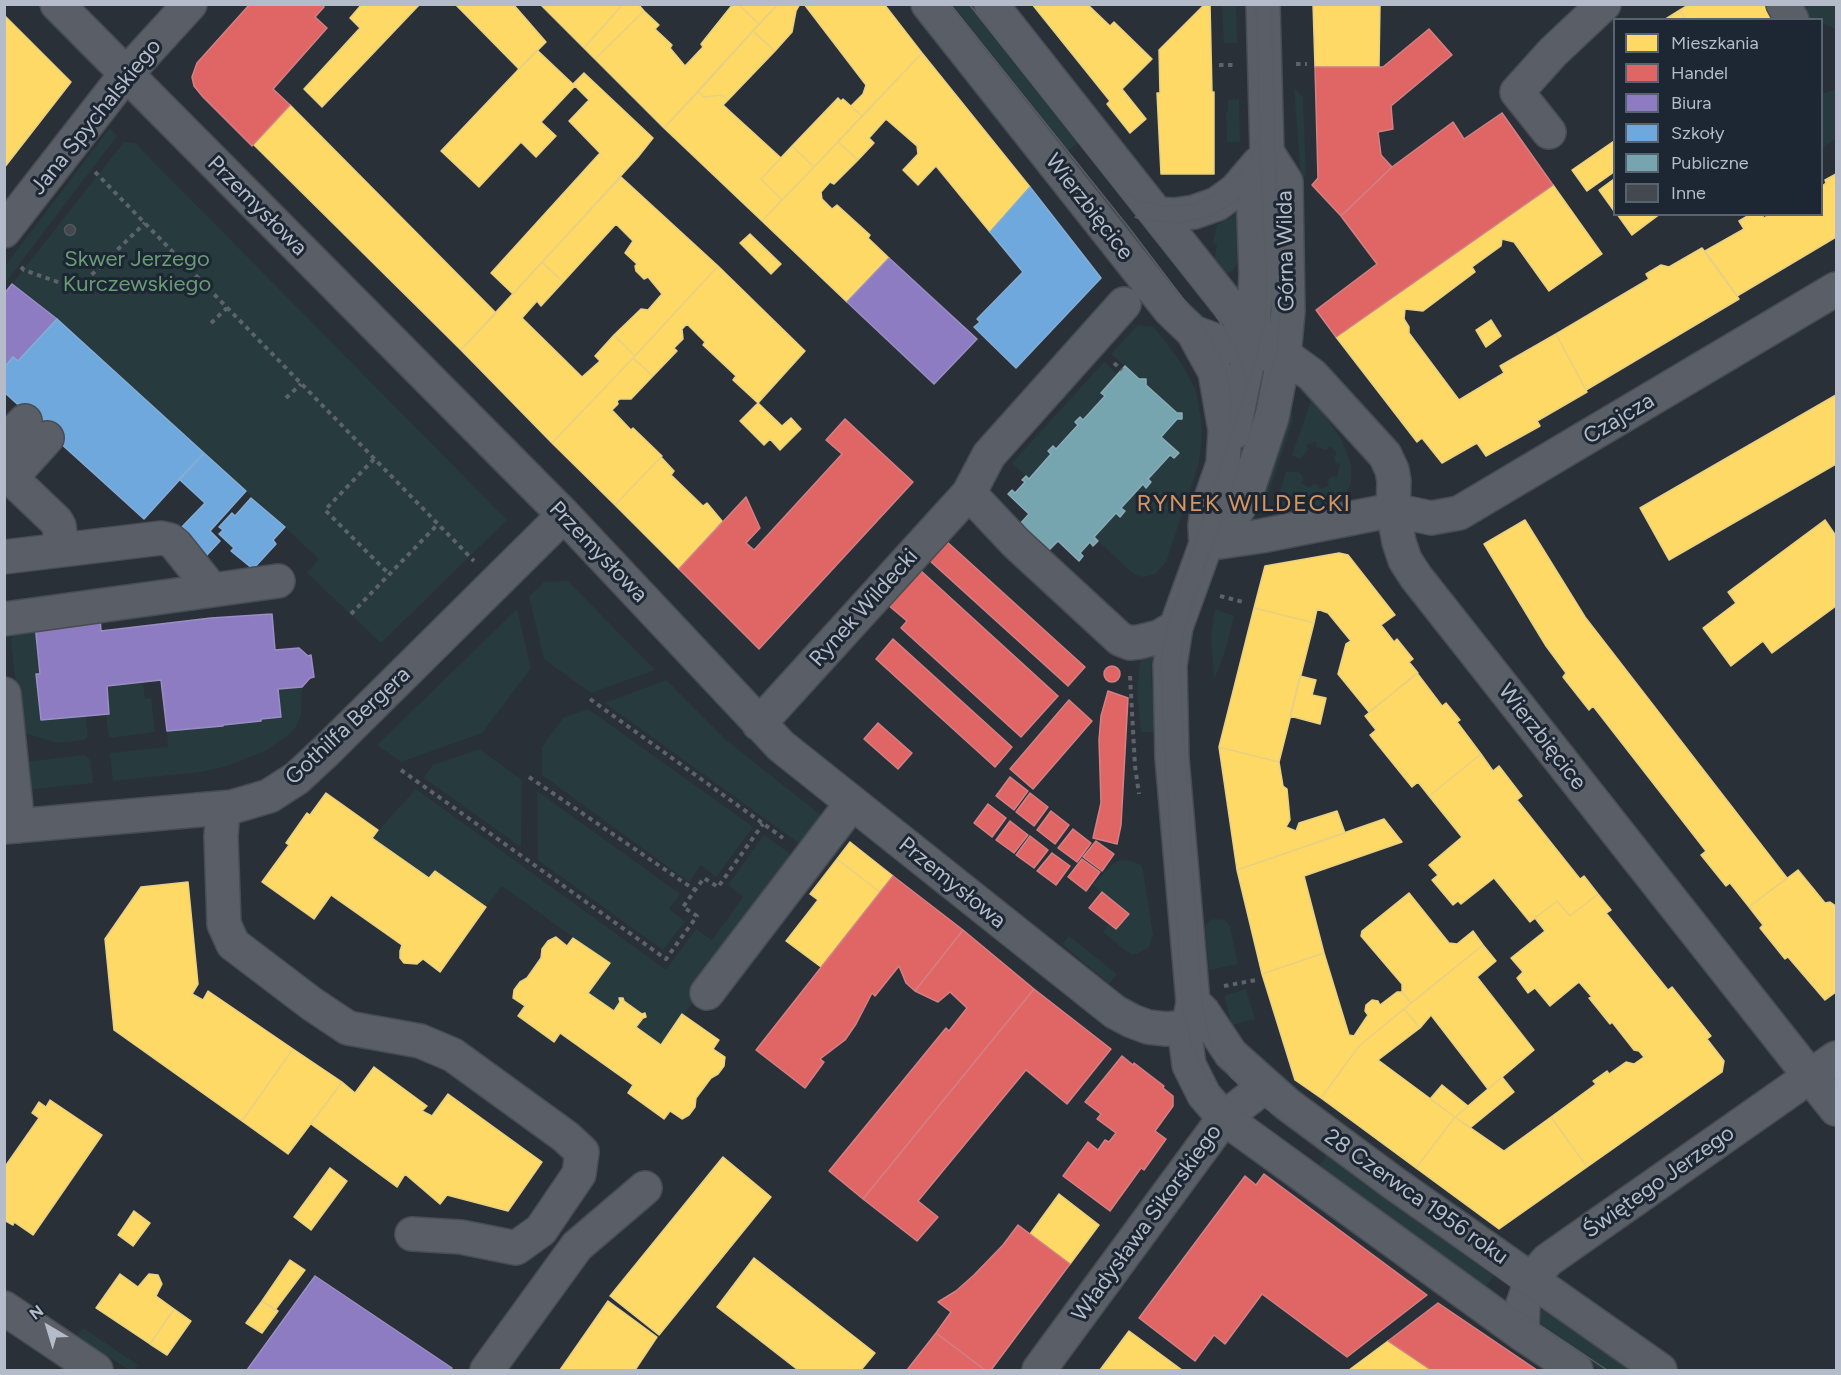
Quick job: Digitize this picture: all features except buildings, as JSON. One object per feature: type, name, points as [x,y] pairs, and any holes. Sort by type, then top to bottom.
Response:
[{"type":"street","name":"Przemysłowa","points":[[57,4],[564,515],[781,746],[1115,1012],[1132,1022],[1166,1029],[1190,1014]]},
{"type":"street","name":"Jana Spychalskiego","points":[[4,231],[126,74],[190,4]]},
{"type":"street","name":"Wierzbięcice","points":[[928,4],[1163,301],[1192,332],[1251,343],[1284,355],[1312,375],[1385,455],[1394,481],[1393,510],[1402,553],[1416,577],[1823,1067],[1836,1109]]},
{"type":"street","points":[[991,4],[1219,292],[1251,343],[1239,406],[1207,510],[1206,544],[1176,627],[1170,665],[1172,745],[1190,1014],[1186,1055],[1192,1074],[1204,1095],[1224,1118],[1576,1371]]},
{"type":"street","name":"Górna Wilda","points":[[1251,343],[1256,275],[1253,189],[1267,152],[1263,4]]},
{"type":"street","points":[[1549,132],[1517,92],[1553,52],[1604,4]]},
{"type":"street","points":[[1783,4],[1791,18]]},
{"type":"street","points":[[1157,214],[1175,215],[1194,212],[1217,204],[1242,184],[1267,152]]},
{"type":"street","name":"Górna Wilda","points":[[1267,152],[1286,182],[1288,311],[1284,355]]},
{"type":"street","points":[[1219,292],[1228,298],[1242,296],[1256,275]]},
{"type":"street","name":"Czajcza","points":[[1393,510],[1431,518],[1449,516],[1468,509],[1836,290]]},
{"type":"street","name":"Rynek Wildecki","points":[[759,724],[969,493],[989,455],[1124,304]]},
{"type":"street","points":[[1192,332],[1215,372],[1225,430],[1223,464]]},
{"type":"street","points":[[1206,544],[1228,524],[1249,486],[1272,417],[1284,355]]},
{"type":"street","points":[[25,434],[7,479],[56,521],[59,526],[62,549]]},
{"type":"street","points":[[969,493],[1016,543],[1120,639],[1130,643],[1139,642],[1159,637],[1176,627]]},
{"type":"street","points":[[1206,544],[1261,536],[1393,510]]},
{"type":"street","name":"Gothilfa Bergera","points":[[11,827],[223,808],[269,796],[297,778],[564,515]]},
{"type":"street","points":[[4,557],[162,538],[170,540],[212,590]]},
{"type":"street","points":[[4,619],[278,581]]},
{"type":"street","points":[[5,701],[11,827]]},
{"type":"street","points":[[707,993],[852,803]]},
{"type":"street","points":[[223,808],[220,837],[224,924],[233,945],[348,1028],[420,1041],[453,1055],[567,1137],[582,1152],[579,1174],[541,1230],[516,1248],[460,1237],[412,1234]]},
{"type":"street","name":"28 Czerwca 1956 roku","points":[[1190,1014],[1203,1012],[1231,1054],[1306,1119],[1660,1371]]},
{"type":"street","name":"Świętego Jerzego","points":[[1522,1334],[1523,1304],[1532,1278],[1555,1255],[1823,1067]]},
{"type":"street","name":"Władysława Sikorskiego","points":[[1039,1371],[1224,1118],[1266,1086]]},
{"type":"street","points":[[487,1371],[577,1246],[645,1188]]},
{"type":"street","points":[[4,1308],[96,1371]]},
{"type":"path","points":[[96,172],[476,563]]},
{"type":"path","points":[[21,267],[77,289],[145,223]]},
{"type":"path","points":[[211,322],[227,308]]},
{"type":"path","points":[[286,398],[301,384]]},
{"type":"path","points":[[374,459],[325,510],[389,574]]},
{"type":"path","points":[[351,614],[438,524]]},
{"type":"path","points":[[1129,673],[1135,766],[1140,800]]},
{"type":"path","points":[[590,699],[811,858]]},
{"type":"path","points":[[400,770],[666,959],[697,916],[683,907],[695,890],[704,878],[718,887],[763,824]]},
{"type":"path","points":[[529,777],[695,890]]},
{"type":"path","points":[[1221,986],[1256,981]]},
{"type":"green space","points":[[944,5],[975,5],[1082,140],[1063,155]]},
{"type":"green space","points":[[1797,5],[1836,5],[1836,29],[1823,23],[1823,18],[1804,18]]},
{"type":"green space","points":[[1222,6],[1236,6],[1237,43],[1224,43]]},
{"type":"green space","points":[[1294,88],[1303,97],[1306,176],[1301,176]]},
{"type":"green space","points":[[1836,89],[1836,139],[1823,147],[1823,94]]},
{"type":"green space","points":[[1239,99],[1240,142],[1227,142],[1228,100]]},
{"type":"green space","points":[[110,128],[117,136],[5,283],[5,266]]},
{"type":"green space","name":"Skwer Jerzego Kurczewskiego","points":[[124,142],[135,143],[507,520],[381,643],[307,573],[319,559],[246,491],[12,284]]},
{"type":"green space","points":[[1237,214],[1239,259],[1233,271],[1225,274],[1211,257],[1215,257],[1217,244],[1213,243],[1217,225]]},
{"type":"green space","points":[[1138,325],[1154,327],[1182,364],[1196,391],[1202,436],[1199,463],[1166,562],[1155,574],[1143,577],[1130,571],[1094,537],[1116,513],[1120,517],[1125,511],[1121,508],[1143,484],[1146,487],[1151,483],[1148,479],[1170,455],[1174,458],[1179,453],[1161,437],[1177,419],[1182,418],[1182,414],[1177,413],[1146,385],[1146,379],[1139,379],[1111,354]]},
{"type":"green space","points":[[1104,362],[1118,375],[1101,393],[1105,396],[1083,420],[1079,417],[1075,422],[1078,425],[1056,449],[1052,447],[1049,451],[1051,454],[1029,479],[1012,463]]},
{"type":"green space","points":[[1290,398],[1293,420],[1268,495],[1258,492]]},
{"type":"green space","points":[[1312,398],[1342,440],[1351,465],[1351,484],[1346,493],[1330,505],[1272,515],[1286,472],[1299,472],[1304,478],[1301,483],[1310,488],[1313,484],[1318,485],[1319,489],[1329,486],[1327,481],[1332,476],[1337,477],[1340,464],[1335,463],[1334,457],[1337,453],[1330,446],[1326,450],[1317,447],[1316,442],[1307,445],[1308,450],[1300,459],[1292,455]]},
{"type":"green space","points":[[568,581],[655,670],[591,693],[544,659],[529,597],[544,582]]},
{"type":"green space","points":[[517,609],[531,668],[482,733],[401,762],[377,745]]},
{"type":"green space","points":[[1215,609],[1234,616],[1224,655],[1214,676],[1211,637]]},
{"type":"green space","points":[[35,624],[40,674],[36,674],[86,717],[88,737],[84,740],[57,743],[21,732],[11,641],[14,632]]},
{"type":"green space","points":[[1141,655],[1153,655],[1151,677],[1156,732],[1141,732],[1137,692]]},
{"type":"green space","points":[[666,680],[725,739],[827,820],[807,849],[605,703]]},
{"type":"green space","points":[[143,682],[145,699],[151,698],[155,732],[109,738],[106,715],[109,714],[107,686]]},
{"type":"green space","points":[[302,687],[301,715],[296,727],[265,751],[227,766],[201,772],[113,781],[110,753],[168,747],[167,731],[222,727],[281,716],[278,689]]},
{"type":"green space","points":[[588,709],[753,827],[716,877],[701,865],[689,882],[542,775],[542,747],[563,718]]},
{"type":"green space","points":[[479,749],[522,780],[521,847],[424,778],[433,765]]},
{"type":"green space","points":[[85,755],[90,760],[93,783],[27,790],[24,762]]},
{"type":"green space","points":[[416,789],[666,970],[696,929],[712,940],[743,897],[728,885],[764,835],[799,860],[661,1045],[636,1027],[646,1017],[645,1013],[642,1014],[623,998],[620,998],[614,1011],[588,993],[609,963],[502,886],[486,907],[435,871],[429,878],[372,838]]},
{"type":"green space","points":[[537,791],[680,894],[669,909],[685,921],[663,950],[538,860]]},
{"type":"green space","points":[[1128,860],[1141,865],[1143,870],[1153,935],[1149,947],[1137,954],[1126,951],[1103,932],[1109,924],[1116,929],[1128,914],[1093,885],[1110,866],[1118,861]]},
{"type":"green space","points":[[1225,920],[1230,926],[1238,964],[1209,970],[1205,927],[1209,921]]},
{"type":"green space","points":[[1069,936],[1117,974],[1109,984],[1062,944]]},
{"type":"green space","points":[[1246,989],[1255,1019],[1232,1025],[1224,996]]},
{"type":"green space","points":[[1331,1149],[1498,1271],[1483,1290],[1316,1170]]},
{"type":"green space","points":[[1547,1301],[1643,1370],[1600,1370],[1566,1347],[1541,1338],[1541,1312]]},
{"type":"green space","points":[[83,1328],[138,1365],[134,1370],[129,1370],[77,1336]]},
{"type":"tram line","points":[[950,4],[1130,229],[1203,325],[1226,369],[1231,400],[1230,425]]},
{"type":"tram line","points":[[969,4],[1215,314],[1236,348],[1247,387]]},
{"type":"tram line","points":[[1256,4],[1267,287],[1265,323],[1251,376],[1168,624],[1161,662],[1165,759],[1183,1008],[1191,1044],[1209,1080],[1239,1109],[1481,1286],[1607,1370]]},
{"type":"tram line","points":[[1271,4],[1280,314],[1276,355],[1191,607],[1183,635],[1181,656],[1181,695],[1202,1000],[1208,1036],[1231,1077],[1255,1100],[1508,1284],[1638,1370]]},
{"type":"tram line","points":[[1121,191],[1139,200],[1161,206],[1193,205],[1221,191],[1236,179],[1250,159],[1257,139]]},
{"type":"tram line","points":[[1135,217],[1143,220],[1180,223],[1211,216],[1240,198],[1263,171]]},
{"type":"district","name":"RYNEK WILDECKI","points":[[1244,504]]}]
